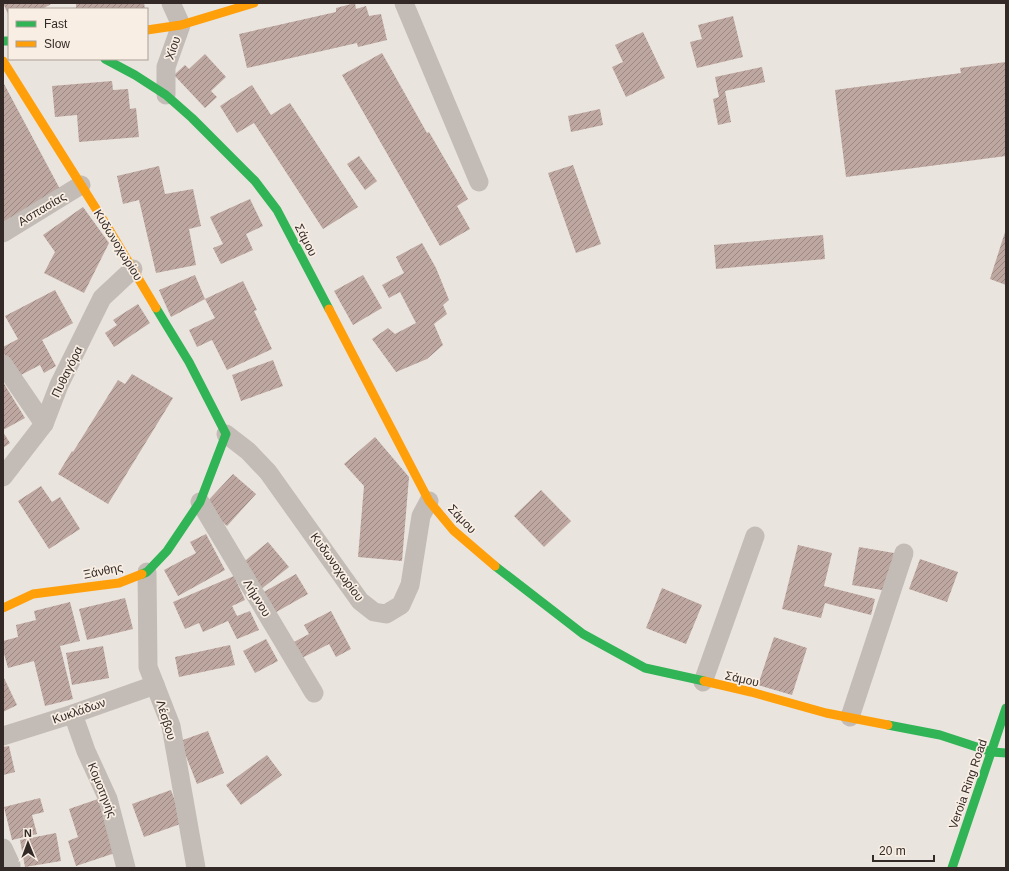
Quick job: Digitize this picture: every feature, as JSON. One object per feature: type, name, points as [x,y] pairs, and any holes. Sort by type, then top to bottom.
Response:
[{"type":"street","name":"Χίου","points":[[166,96],[166,67],[181,25],[171,3]]},
{"type":"street","points":[[148,30],[181,25],[254,3]]},
{"type":"street","points":[[404,3],[479,182]]},
{"type":"street","name":"Σάμου","points":[[107,60],[135,75],[166,96],[192,118],[255,181],[277,210],[429,501],[453,530],[511,579],[583,634],[645,668],[751,692],[826,713],[940,735],[992,752],[1006,753]]},
{"type":"street","name":"Κυδωνοχωρίου","points":[[3,61],[133,269],[189,362],[226,434],[248,451],[268,472],[360,601],[374,612],[386,614],[401,605],[410,585],[421,516],[429,501]]},
{"type":"street","name":"Ασπασίας","points":[[3,233],[81,185]]},
{"type":"street","name":"Πυθαγόρα","points":[[3,478],[44,424],[59,385],[102,298],[133,269]]},
{"type":"street","points":[[3,364],[44,424]]},
{"type":"street","points":[[200,502],[226,434]]},
{"type":"street","name":"Ξάνθης","points":[[3,608],[33,594],[119,583],[147,572],[167,551],[200,502]]},
{"type":"street","name":"Λήμνου","points":[[200,502],[314,693]]},
{"type":"street","points":[[703,682],[755,536]]},
{"type":"street","points":[[850,717],[904,553]]},
{"type":"street","name":"Λέσβου","points":[[147,572],[148,667],[171,726],[196,868]]},
{"type":"street","name":"Κυκλάδων","points":[[3,736],[73,714],[155,685]]},
{"type":"street","name":"Verοia Ring Road","points":[[952,868],[1006,708]]},
{"type":"street","name":"Κομοτηνής","points":[[73,714],[86,751],[108,799],[126,868]]},
{"type":"street","points":[[3,848],[12,865]]},
{"type":"building","points":[[3,3],[53,3],[44,8],[8,8],[8,14]]},
{"type":"building","points":[[76,3],[144,3],[145,8],[76,8]]},
{"type":"building","points":[[355,3],[356,9],[366,6],[369,16],[381,14],[387,40],[358,47],[357,43],[247,68],[239,34],[336,12],[336,8]]},
{"type":"building","points":[[733,16],[743,57],[697,68],[690,42],[702,39],[698,25]]},
{"type":"building","points":[[643,32],[665,78],[626,97],[612,67],[623,62],[615,45]]},
{"type":"building","points":[[382,53],[427,133],[429,132],[468,199],[457,206],[470,229],[440,246],[342,75]]},
{"type":"building","points":[[205,54],[226,77],[211,91],[217,97],[205,108],[174,75],[185,65],[189,69]]},
{"type":"building","points":[[1006,62],[1006,156],[846,177],[835,90],[961,73],[960,68]]},
{"type":"building","points":[[762,67],[765,82],[725,91],[731,122],[718,125],[713,99],[719,97],[715,77]]},
{"type":"building","points":[[112,81],[113,90],[128,89],[130,109],[136,108],[139,137],[79,142],[77,115],[55,117],[52,86]]},
{"type":"building","points":[[3,82],[61,191],[3,222]]},
{"type":"building","points":[[252,85],[271,115],[290,103],[358,207],[323,229],[254,123],[237,133],[220,106]]},
{"type":"building","points":[[600,109],[603,125],[571,132],[568,116]]},
{"type":"building","points":[[359,156],[377,181],[365,190],[347,164]]},
{"type":"building","points":[[573,165],[601,244],[576,253],[548,173]]},
{"type":"building","points":[[159,166],[165,194],[193,189],[201,226],[189,229],[196,265],[156,273],[139,200],[123,204],[117,176]]},
{"type":"building","points":[[250,199],[263,226],[246,234],[253,250],[221,264],[213,248],[223,244],[210,217]]},
{"type":"building","points":[[83,207],[109,243],[84,293],[44,273],[55,252],[43,235]]},
{"type":"building","points":[[1006,229],[1006,285],[990,279]]},
{"type":"building","points":[[823,235],[825,259],[716,269],[714,245]]},
{"type":"building","points":[[422,243],[436,268],[449,300],[443,305],[447,314],[434,324],[443,345],[427,359],[396,372],[372,339],[388,328],[395,334],[416,323],[400,292],[389,298],[382,285],[404,273],[396,257]]},
{"type":"building","points":[[195,275],[205,299],[171,317],[159,290]]},
{"type":"building","points":[[363,275],[382,308],[353,325],[334,291]]},
{"type":"building","points":[[243,281],[257,310],[254,311],[272,349],[227,370],[212,340],[197,347],[189,330],[215,318],[205,299]]},
{"type":"building","points":[[55,290],[73,323],[42,340],[56,366],[44,373],[40,365],[17,377],[3,352],[3,347],[18,339],[5,316]]},
{"type":"building","points":[[138,304],[150,323],[114,347],[105,333],[117,325],[113,320]]},
{"type":"building","points":[[273,360],[283,386],[241,401],[232,375]]},
{"type":"building","points":[[132,374],[173,398],[108,504],[58,474],[118,380],[125,384]]},
{"type":"building","points":[[3,382],[25,418],[3,430]]},
{"type":"building","points":[[3,432],[10,443],[3,448]]},
{"type":"building","points":[[375,437],[409,477],[402,561],[358,557],[364,486],[344,464]]},
{"type":"building","points":[[233,474],[256,494],[227,526],[204,505]]},
{"type":"building","points":[[41,486],[52,502],[60,497],[80,529],[49,549],[18,501]]},
{"type":"building","points":[[541,490],[571,521],[544,547],[514,516]]},
{"type":"building","points":[[206,534],[225,570],[178,596],[164,570],[196,553],[190,542]]},
{"type":"building","points":[[268,542],[289,567],[260,590],[240,565]]},
{"type":"building","points":[[798,545],[832,553],[824,586],[875,599],[871,615],[825,603],[821,618],[782,609]]},
{"type":"building","points":[[859,547],[894,553],[888,591],[852,585]]},
{"type":"building","points":[[920,559],[958,572],[947,602],[909,589]]},
{"type":"building","points":[[296,574],[308,594],[271,615],[260,594]]},
{"type":"building","points":[[234,576],[245,600],[232,606],[237,616],[250,611],[259,630],[237,639],[228,621],[203,632],[199,623],[185,629],[173,602]]},
{"type":"building","points":[[662,588],[702,605],[686,644],[646,628]]},
{"type":"building","points":[[125,598],[133,629],[87,640],[79,609]]},
{"type":"building","points":[[70,602],[80,641],[60,646],[73,699],[45,706],[34,661],[8,668],[3,650],[3,641],[18,637],[16,625],[36,620],[34,611]]},
{"type":"building","points":[[331,611],[351,649],[336,657],[329,644],[298,660],[290,644],[309,634],[304,625]]},
{"type":"building","points":[[774,637],[807,648],[792,695],[758,685]]},
{"type":"building","points":[[266,639],[278,661],[255,673],[243,651]]},
{"type":"building","points":[[230,645],[235,665],[179,677],[175,657]]},
{"type":"building","points":[[103,646],[109,678],[72,685],[66,653]]},
{"type":"building","points":[[3,676],[17,705],[3,712]]},
{"type":"building","points":[[208,731],[224,773],[197,784],[180,741]]},
{"type":"building","points":[[9,746],[15,772],[3,775],[3,747]]},
{"type":"building","points":[[267,755],[282,775],[241,805],[226,785]]},
{"type":"building","points":[[171,790],[183,823],[144,837],[132,804]]},
{"type":"building","points":[[40,798],[44,812],[32,815],[37,834],[12,840],[4,807]]},
{"type":"building","points":[[98,799],[115,853],[76,866],[68,841],[78,837],[69,809]]},
{"type":"building","points":[[56,833],[61,861],[25,867],[20,840]]},
{"type":"traffic: fast","points":[[3,41],[8,41]]},
{"type":"traffic: fast","points":[[107,60],[135,75],[166,95],[192,118],[255,181],[277,210],[329,309]]},
{"type":"traffic: fast","points":[[142,574],[147,572],[167,551],[200,502],[226,434],[189,362],[156,308]]},
{"type":"traffic: fast","points":[[495,566],[583,634],[645,668],[704,681]]},
{"type":"traffic: fast","points":[[952,868],[1006,708]]},
{"type":"traffic: fast","points":[[888,725],[940,735],[992,752],[1006,753]]},
{"type":"traffic: slow","points":[[148,30],[181,25],[254,3]]},
{"type":"traffic: slow","points":[[3,61],[110,231],[156,308]]},
{"type":"traffic: slow","points":[[329,309],[429,501],[453,530],[495,566]]},
{"type":"traffic: slow","points":[[3,608],[33,594],[119,583],[142,574]]},
{"type":"traffic: slow","points":[[704,681],[751,692],[826,713],[888,725]]}]
